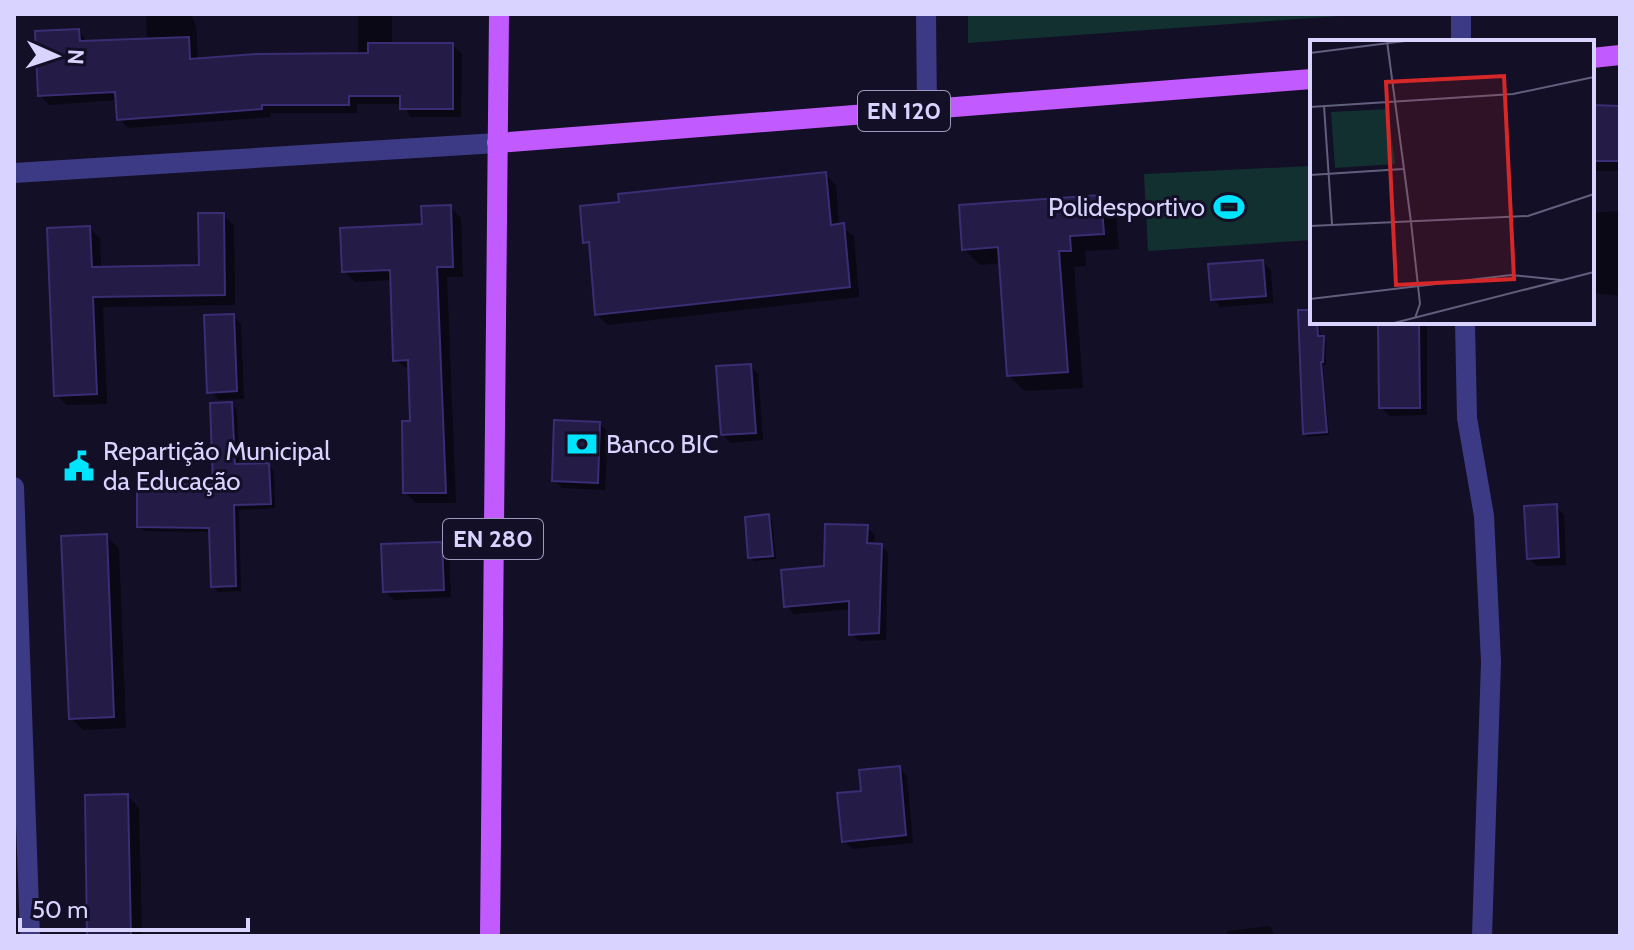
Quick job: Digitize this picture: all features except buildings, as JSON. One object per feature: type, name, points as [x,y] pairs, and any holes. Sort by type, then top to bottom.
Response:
[{"type":"main road","points":[[497,143],[499,14]]},
{"type":"main road","points":[[1594,58],[1620,55]]},
{"type":"main road","name":"EN 120","points":[[497,143],[1310,79]]},
{"type":"main road","name":"EN 280","points":[[490,936],[497,143]]},
{"type":"street","points":[[926,14],[927,109]]},
{"type":"street","points":[[1461,14],[1461,40]]},
{"type":"street","points":[[14,173],[497,143]]},
{"type":"street","points":[[1465,324],[1467,418],[1484,516],[1491,662],[1482,936]]},
{"type":"street","points":[[14,487],[28,934]]},
{"type":"green space","points":[[968,14],[1367,14],[968,43]]},
{"type":"green space","name":"Polidesportivo","points":[[1310,166],[1310,240],[1148,251],[1144,174]]},
{"type":"place","name":"Polidesportivo","points":[[1229,207]]},
{"type":"place","name":"Banco BIC","points":[[582,444]]},
{"type":"place","name":"Repartição Municipal da Educação","points":[[79,466]]}]
